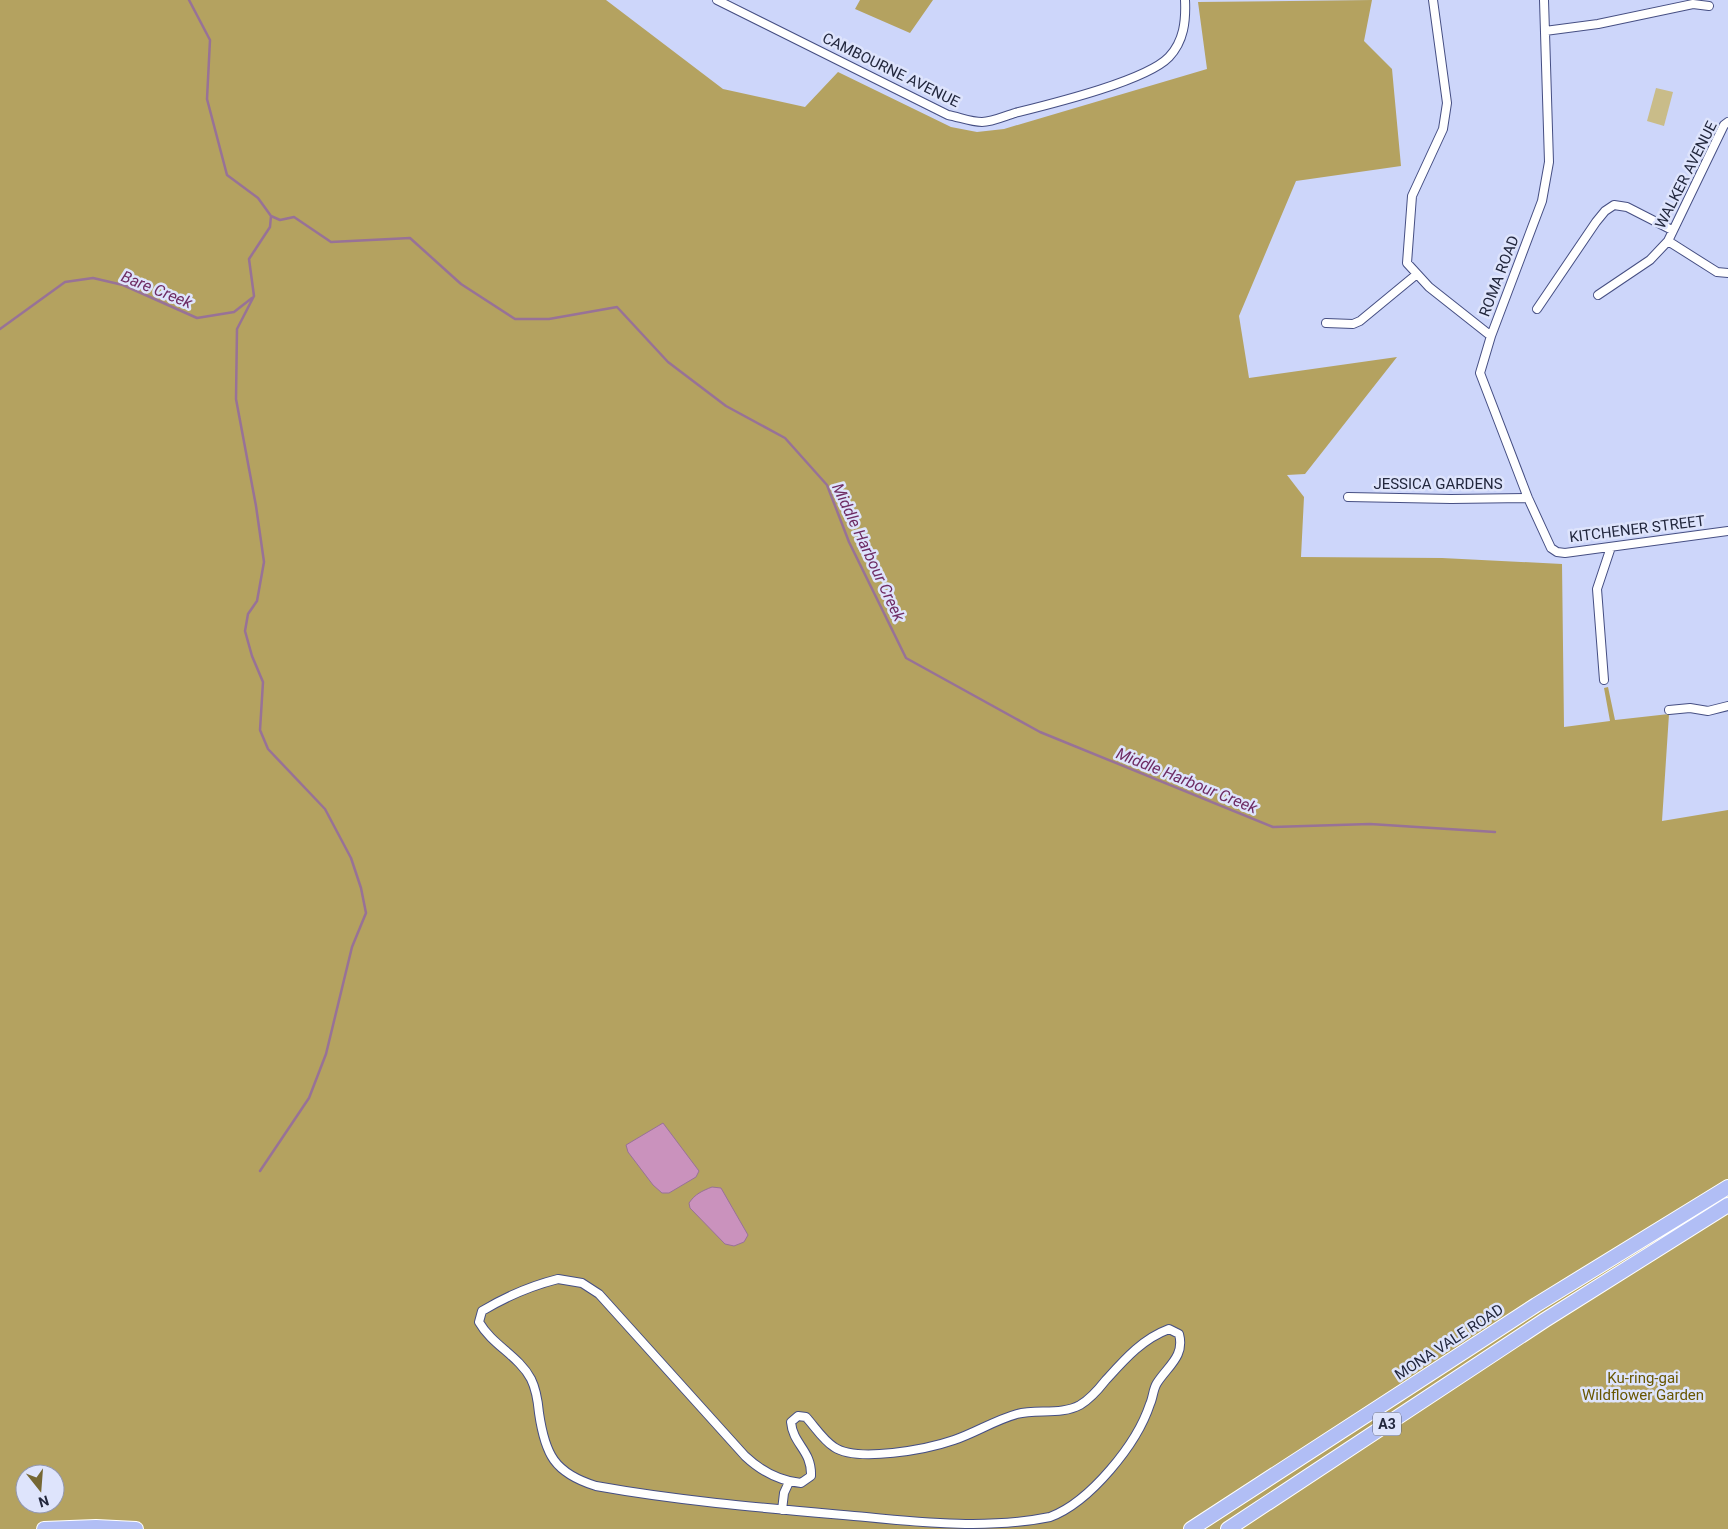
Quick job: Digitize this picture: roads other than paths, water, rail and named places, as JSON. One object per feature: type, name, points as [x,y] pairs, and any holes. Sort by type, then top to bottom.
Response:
[{"type":"highway","name":"MONA VALE ROAD","points":[[1191,1529],[1536,1305],[1728,1187]]},
{"type":"highway","name":"A3","points":[[1228,1529],[1545,1320],[1728,1205]]},
{"type":"highway","points":[[44,1529],[96,1527],[136,1529]]},
{"type":"street","name":"CAMBOURNE AVENUE","points":[[717,0],[948,115],[983,122],[1066,100],[1147,73],[1168,58],[1177,46],[1183,33],[1186,17],[1185,0]]},
{"type":"street","points":[[1433,0],[1447,103],[1443,129],[1412,196],[1407,263],[1429,288],[1491,336]]},
{"type":"street","name":"ROMA ROAD","points":[[1544,0],[1549,162],[1542,200],[1491,336],[1480,373],[1528,498],[1547,544],[1551,548]]},
{"type":"street","points":[[1667,9],[1668,0]]},
{"type":"street","points":[[1545,31],[1598,24],[1692,4],[1708,6]]},
{"type":"street","name":"WALKER AVENUE","points":[[1598,295],[1650,260],[1668,241],[1724,124],[1728,122]]},
{"type":"street","points":[[1537,309],[1596,222],[1605,211],[1614,205],[1627,207],[1672,230]]},
{"type":"street","points":[[1668,241],[1717,272],[1728,273]]},
{"type":"street","points":[[1326,324],[1353,324],[1360,321],[1417,274]]},
{"type":"street","name":"JESSICA GARDENS","points":[[1348,496],[1452,500],[1528,498]]},
{"type":"street","name":"KITCHENER STREET","points":[[1551,548],[1565,553],[1728,531]]},
{"type":"street","points":[[1604,680],[1597,589],[1611,547]]},
{"type":"street","points":[[1668,710],[1690,708],[1708,711],[1728,706]]},
{"type":"street","points":[[558,1279],[582,1283],[599,1294],[616,1311],[744,1456],[759,1469],[790,1482],[801,1483],[811,1476],[812,1463],[791,1429],[790,1422],[798,1416],[806,1417],[835,1448],[850,1454],[879,1453],[931,1446],[952,1441],[1018,1414],[1061,1410],[1080,1405],[1094,1394],[1129,1356],[1153,1335],[1169,1329],[1179,1334],[1182,1345],[1176,1358],[1156,1385],[1145,1421],[1125,1453],[1094,1486],[1073,1504],[1051,1516],[1024,1525],[969,1527],[782,1510],[620,1491],[584,1482],[570,1474],[561,1467],[546,1449],[532,1379],[521,1364],[485,1332],[479,1322],[482,1311],[533,1286],[558,1279]]},
{"type":"street","points":[[782,1510],[784,1493],[790,1482]]},
{"type":"waterway","name":"Middle Harbour Creek","points":[[189,0],[210,40],[207,99],[227,175],[258,198],[271,216],[270,227],[249,259],[254,296]]},
{"type":"waterway","name":"Middle Harbour Creek","points":[[271,216],[280,220],[294,217],[331,242],[410,238],[461,284],[515,319],[549,319],[617,307],[668,362],[726,406],[785,438],[827,485],[849,542],[906,658],[1040,732],[1273,827],[1370,824],[1495,832]]},
{"type":"waterway","name":"Bare Creek","points":[[0,329],[65,282],[93,278],[123,285],[197,318],[234,312],[252,298]]},
{"type":"waterway","points":[[254,296],[237,329],[236,399],[256,506],[264,562],[257,601],[248,614],[245,631],[252,656],[263,682],[260,730],[268,749],[325,809],[351,858],[361,888],[366,913],[352,947],[326,1054],[309,1098],[260,1171]]},
{"type":"park label","name":"Ku-ring-gai Wildflower Garden","points":[[1643,1386]]}]
